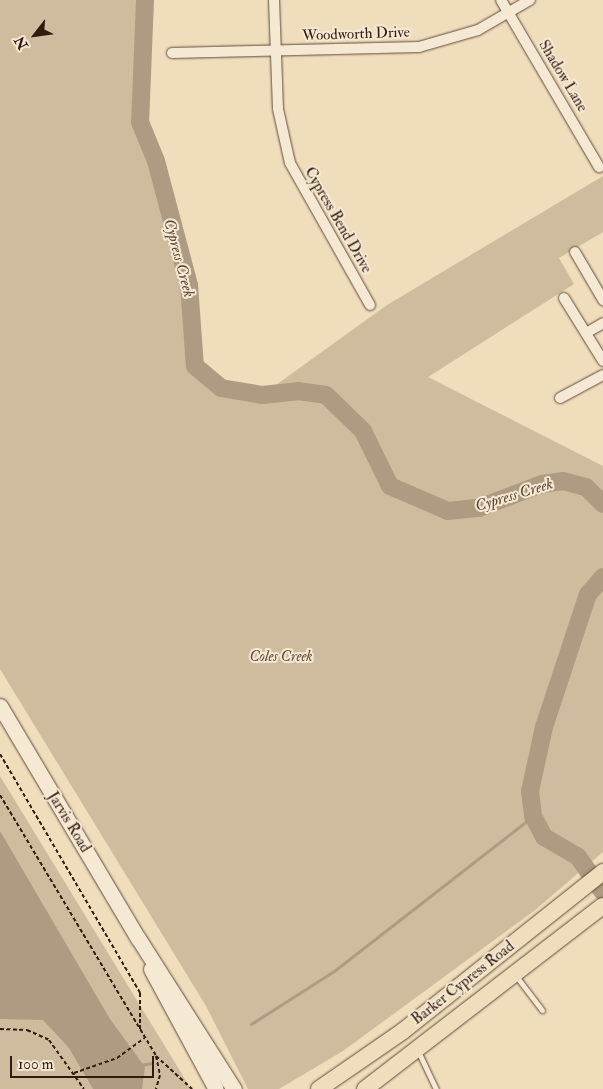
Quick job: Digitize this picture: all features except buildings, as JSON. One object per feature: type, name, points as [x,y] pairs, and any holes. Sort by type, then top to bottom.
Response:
[{"type":"main road","name":"Barker Cypress Road","points":[[319,1089],[403,1031],[603,872]]},
{"type":"main road","name":"Barker Cypress Road","points":[[365,1089],[418,1051],[600,909]]},
{"type":"main road","points":[[403,1031],[418,1051]]},
{"type":"street","name":"Cypress Bend Drive","points":[[274,0],[278,109],[290,163],[370,305]]},
{"type":"street","name":"Shadow Lane","points":[[500,0],[599,167]]},
{"type":"street","name":"Woodworth Drive","points":[[172,53],[420,47],[457,39],[530,0]]},
{"type":"street","points":[[575,252],[603,300]]},
{"type":"street","points":[[564,298],[603,361]]},
{"type":"street","points":[[586,333],[603,323]]},
{"type":"street","points":[[560,398],[603,375]]},
{"type":"street","name":"Jarvis Road","points":[[0,706],[138,938],[234,1089]]},
{"type":"street","name":"Jarvis Road","points":[[138,938],[168,1007],[216,1089]]},
{"type":"lane","points":[[516,975],[542,1010]]},
{"type":"lane","points":[[418,1051],[436,1089]]},
{"type":"path","points":[[0,754],[140,993],[140,1029]]},
{"type":"path","points":[[0,795],[156,1056],[192,1089]]},
{"type":"path","points":[[0,1029],[27,1030],[49,1040],[84,1089]]},
{"type":"path","points":[[74,1073],[117,1058],[145,1038]]},
{"type":"path","points":[[156,1056],[160,1075],[156,1089]]},
{"type":"green space","name":"Coles Creek","points":[[0,0],[145,0],[140,122],[156,161],[189,285],[195,366],[221,388],[262,395],[387,305],[603,176],[603,232],[559,258],[574,284],[428,377],[603,466],[603,852],[534,911],[343,1051],[279,1089],[248,1089],[206,1006],[0,669]]},
{"type":"green space","points":[[0,776],[191,1089],[0,1089]]},
{"type":"shaded area","points":[[0,831],[110,1019],[145,1067],[142,1089],[93,1089],[69,1048],[43,1020],[0,1019]]},
{"type":"waterway","name":"Cypress Creek","points":[[145,0],[140,122],[156,161],[189,285],[195,366],[221,388],[262,395],[298,391],[326,395],[363,431],[390,486],[448,511],[479,508],[542,484],[563,481],[586,487],[603,504]]},
{"type":"waterway","name":"Cypress Creek","points":[[603,577],[588,594],[544,727],[530,791],[533,816],[544,837],[578,857],[603,892]]},
{"type":"waterway","points":[[251,1024],[334,971],[533,816]]},
{"type":"waterway","points":[[141,1065],[152,1063]]}]
